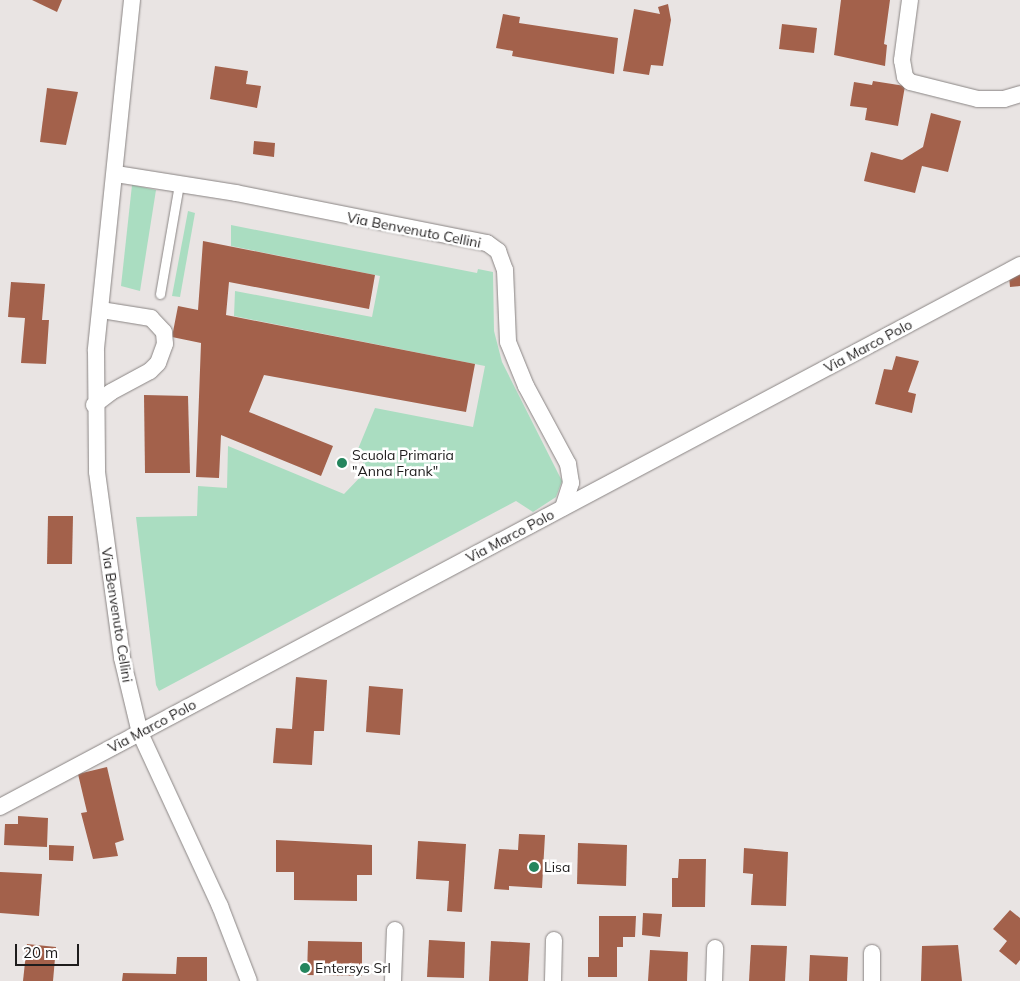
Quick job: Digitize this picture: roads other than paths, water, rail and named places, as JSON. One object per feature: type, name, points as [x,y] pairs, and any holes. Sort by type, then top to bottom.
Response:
[{"type":"street","name":"Via Benvenuto Cellini","points":[[132,0],[101,310],[94,405],[97,472],[122,658],[140,733],[220,906],[249,981]]},
{"type":"street","points":[[910,0],[902,60],[905,77],[910,82],[978,99],[1004,99],[1020,94]]},
{"type":"street","name":"Via Benvenuto Cellini","points":[[116,174],[179,184],[487,243],[498,250],[505,270],[508,342],[526,386],[568,464],[571,483],[563,508]]},
{"type":"street","name":"Via Marco Polo","points":[[0,807],[1020,265]]},
{"type":"street","points":[[94,405],[111,392],[150,371],[158,363],[165,344],[164,332],[151,318],[101,310]]},
{"type":"street","points":[[393,981],[395,930]]},
{"type":"street","points":[[553,981],[554,940]]},
{"type":"street","points":[[714,981],[715,948]]},
{"type":"street","points":[[872,953],[872,981]]},
{"type":"lane","points":[[160,294],[179,184]]},
{"type":"place","name":"Scuola Primaria \"Anna Frank\"","points":[[342,463]]},
{"type":"place","name":"Lisa","points":[[534,867]]},
{"type":"place","name":"Entersys Srl","points":[[305,968]]}]
